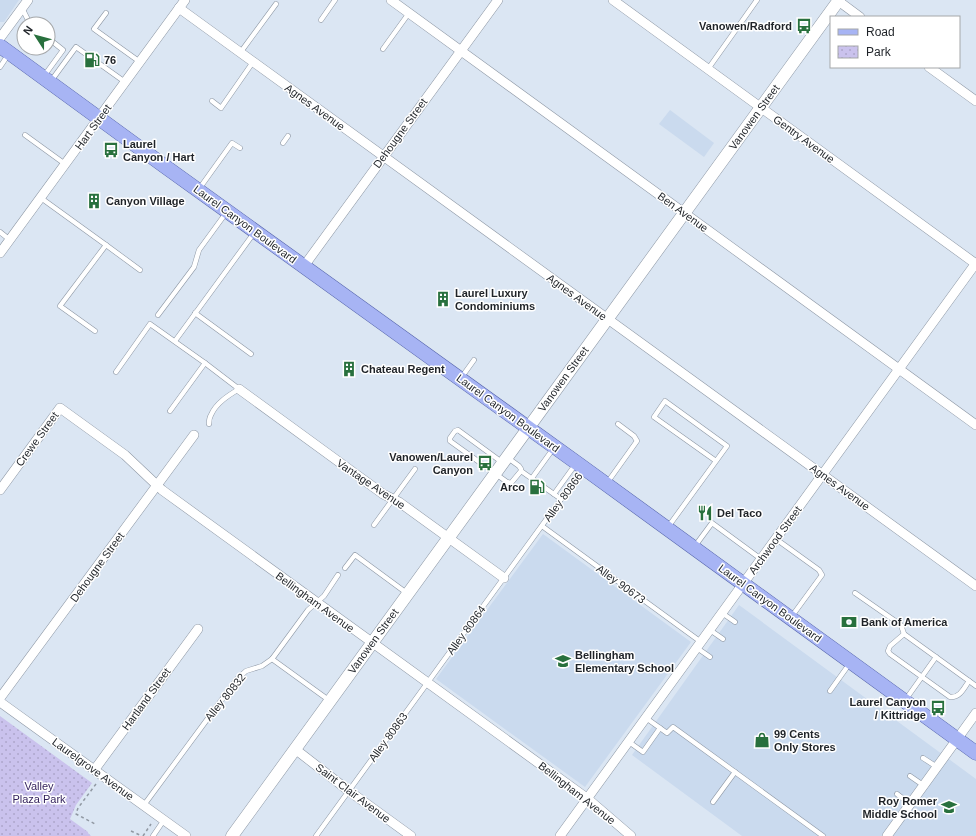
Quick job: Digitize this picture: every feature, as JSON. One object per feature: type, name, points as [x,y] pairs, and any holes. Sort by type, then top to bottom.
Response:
[{"type":"main road","name":"Vanowen Street","points":[[232,836],[838,0]]},
{"type":"main road","name":"Laurel Canyon Boulevard","points":[[5,50],[227,212],[581,465],[976,753]]},
{"type":"street","points":[[0,38],[28,0]]},
{"type":"street","name":"Hart Street","points":[[0,253],[185,0]]},
{"type":"street","name":"Ben Avenue","points":[[391,0],[976,425]]},
{"type":"street","name":"Dehougne Street","points":[[304,266],[498,0]]},
{"type":"street","name":"Gentry Avenue","points":[[613,0],[976,264]]},
{"type":"street","points":[[838,0],[859,16]]},
{"type":"street","name":"Agnes Avenue","points":[[179,8],[976,586]]},
{"type":"street","points":[[930,68],[976,101]]},
{"type":"street","name":"Archwood Street","points":[[560,836],[976,264]]},
{"type":"street","name":"Vantage Avenue","points":[[239,389],[383,494],[399,502],[504,578]]},
{"type":"street","name":"Bellingham Avenue","points":[[60,408],[125,455],[162,490],[588,799],[631,836]]},
{"type":"street","name":"Crewe Street","points":[[0,490],[60,408]]},
{"type":"street","name":"Dehougne Street","points":[[0,698],[194,435]]},
{"type":"street","name":"Hartland Street","points":[[95,769],[198,629]]},
{"type":"street","name":"Laurelgrove Avenue","points":[[0,702],[186,836]]},
{"type":"street","points":[[887,836],[976,713]]},
{"type":"street","name":"Saint Clair Avenue","points":[[295,749],[411,836]]},
{"type":"lane","points":[[321,20],[336,0]]},
{"type":"lane","points":[[708,69],[757,0]]},
{"type":"lane","points":[[240,53],[276,4]]},
{"type":"lane","points":[[22,8],[26,16]]},
{"type":"lane","points":[[106,13],[94,29],[140,62]]},
{"type":"lane","points":[[383,49],[409,13]]},
{"type":"lane","points":[[46,80],[63,50],[56,44]]},
{"type":"lane","points":[[46,80],[76,47],[125,82]]},
{"type":"lane","points":[[0,67],[5,50]]},
{"type":"lane","points":[[212,101],[221,108],[253,62]]},
{"type":"lane","points":[[26,135],[66,164]]},
{"type":"lane","points":[[283,142],[288,136]]},
{"type":"lane","points":[[198,190],[232,143],[240,148]]},
{"type":"lane","points":[[41,198],[140,270]]},
{"type":"lane","points":[[158,315],[194,267],[199,250],[227,212]]},
{"type":"lane","points":[[174,341],[255,231]]},
{"type":"lane","points":[[0,232],[10,240]]},
{"type":"lane","points":[[95,331],[60,306],[106,245]]},
{"type":"lane","points":[[195,313],[250,354]]},
{"type":"lane","points":[[116,372],[150,324],[239,389],[222,400],[214,408],[210,416],[209,424]]},
{"type":"lane","points":[[460,379],[474,360]]},
{"type":"lane","points":[[170,411],[205,363]]},
{"type":"lane","points":[[667,528],[727,446],[665,401],[654,417],[716,461]]},
{"type":"lane","points":[[606,484],[637,441],[634,436],[618,424]]},
{"type":"lane","points":[[521,471],[511,483],[507,482],[450,441],[450,438],[455,431],[458,430],[505,460],[521,468],[521,471],[561,499]]},
{"type":"lane","points":[[532,478],[555,447]]},
{"type":"lane","points":[[554,494],[581,465]]},
{"type":"lane","name":"Alley 80866","points":[[504,578],[561,499],[581,465]]},
{"type":"lane","points":[[374,525],[415,469]]},
{"type":"lane","points":[[694,548],[712,523],[761,559]]},
{"type":"lane","name":"Alley 90673","points":[[542,526],[699,645],[710,657]]},
{"type":"lane","points":[[776,539],[819,570],[822,575],[791,618]]},
{"type":"lane","points":[[345,568],[355,555],[408,594]]},
{"type":"lane","name":"Alley 80832","points":[[144,805],[236,678],[246,671],[262,666],[272,659],[308,610],[324,596],[338,576]]},
{"type":"lane","name":"Alley 80864","points":[[428,683],[504,578]]},
{"type":"lane","points":[[855,592],[901,626],[904,634],[976,686]]},
{"type":"lane","points":[[722,613],[735,622]]},
{"type":"lane","points":[[710,630],[723,639]]},
{"type":"lane","points":[[904,634],[890,646],[888,651],[890,654],[950,697],[959,696],[969,681]]},
{"type":"lane","points":[[905,701],[936,657]]},
{"type":"lane","points":[[272,659],[330,701]]},
{"type":"lane","points":[[830,691],[851,662]]},
{"type":"lane","name":"Alley 80863","points":[[316,836],[428,683]]},
{"type":"lane","points":[[646,718],[667,733],[674,727],[823,836]]},
{"type":"lane","points":[[628,742],[643,752],[660,728]]},
{"type":"lane","points":[[923,758],[937,767]]},
{"type":"lane","points":[[713,802],[735,772]]},
{"type":"lane","points":[[910,776],[924,785]]},
{"type":"lane","points":[[897,794],[910,804]]},
{"type":"lane","points":[[153,836],[164,820]]},
{"type":"path","points":[[96,784],[78,808],[76,814],[97,825]]},
{"type":"path","points":[[131,831],[143,836],[151,824]]},
{"type":"shaded area","points":[[0,0],[19,0],[4,22],[0,22]]},
{"type":"shaded area","points":[[670,110],[714,143],[704,157],[659,124]]},
{"type":"shaded area","name":"Bellingham Elementary School","points":[[543,534],[691,642],[585,787],[436,679]]},
{"type":"shaded area","points":[[739,605],[976,779],[976,836],[742,836],[632,755]]},
{"type":"green space","name":"Valley Plaza Park","points":[[0,716],[92,783],[76,805],[70,819],[88,832],[91,836],[0,836]]},
{"type":"place","name":"Vanowen/Radford","points":[[804,26]]},
{"type":"place","name":"76","points":[[92,60]]},
{"type":"place","name":"Laurel Canyon / Hart","points":[[111,150]]},
{"type":"place","name":"Canyon Village","points":[[94,201]]},
{"type":"place","name":"Laurel Luxury Condominiums","points":[[443,299]]},
{"type":"place","name":"Chateau Regent","points":[[349,369]]},
{"type":"place","name":"Vanowen/Laurel Canyon","points":[[485,463]]},
{"type":"place","name":"Arco","points":[[537,487]]},
{"type":"place","name":"Del Taco","points":[[705,513]]},
{"type":"place","name":"Bank of America","points":[[849,622]]},
{"type":"place","name":"Bellingham Elementary School","points":[[563,661]]},
{"type":"place","name":"Laurel Canyon / Kittridge","points":[[938,708]]},
{"type":"place","name":"99 Cents Only Stores","points":[[762,740]]},
{"type":"place","name":"Roy Romer Middle School","points":[[949,807]]}]
